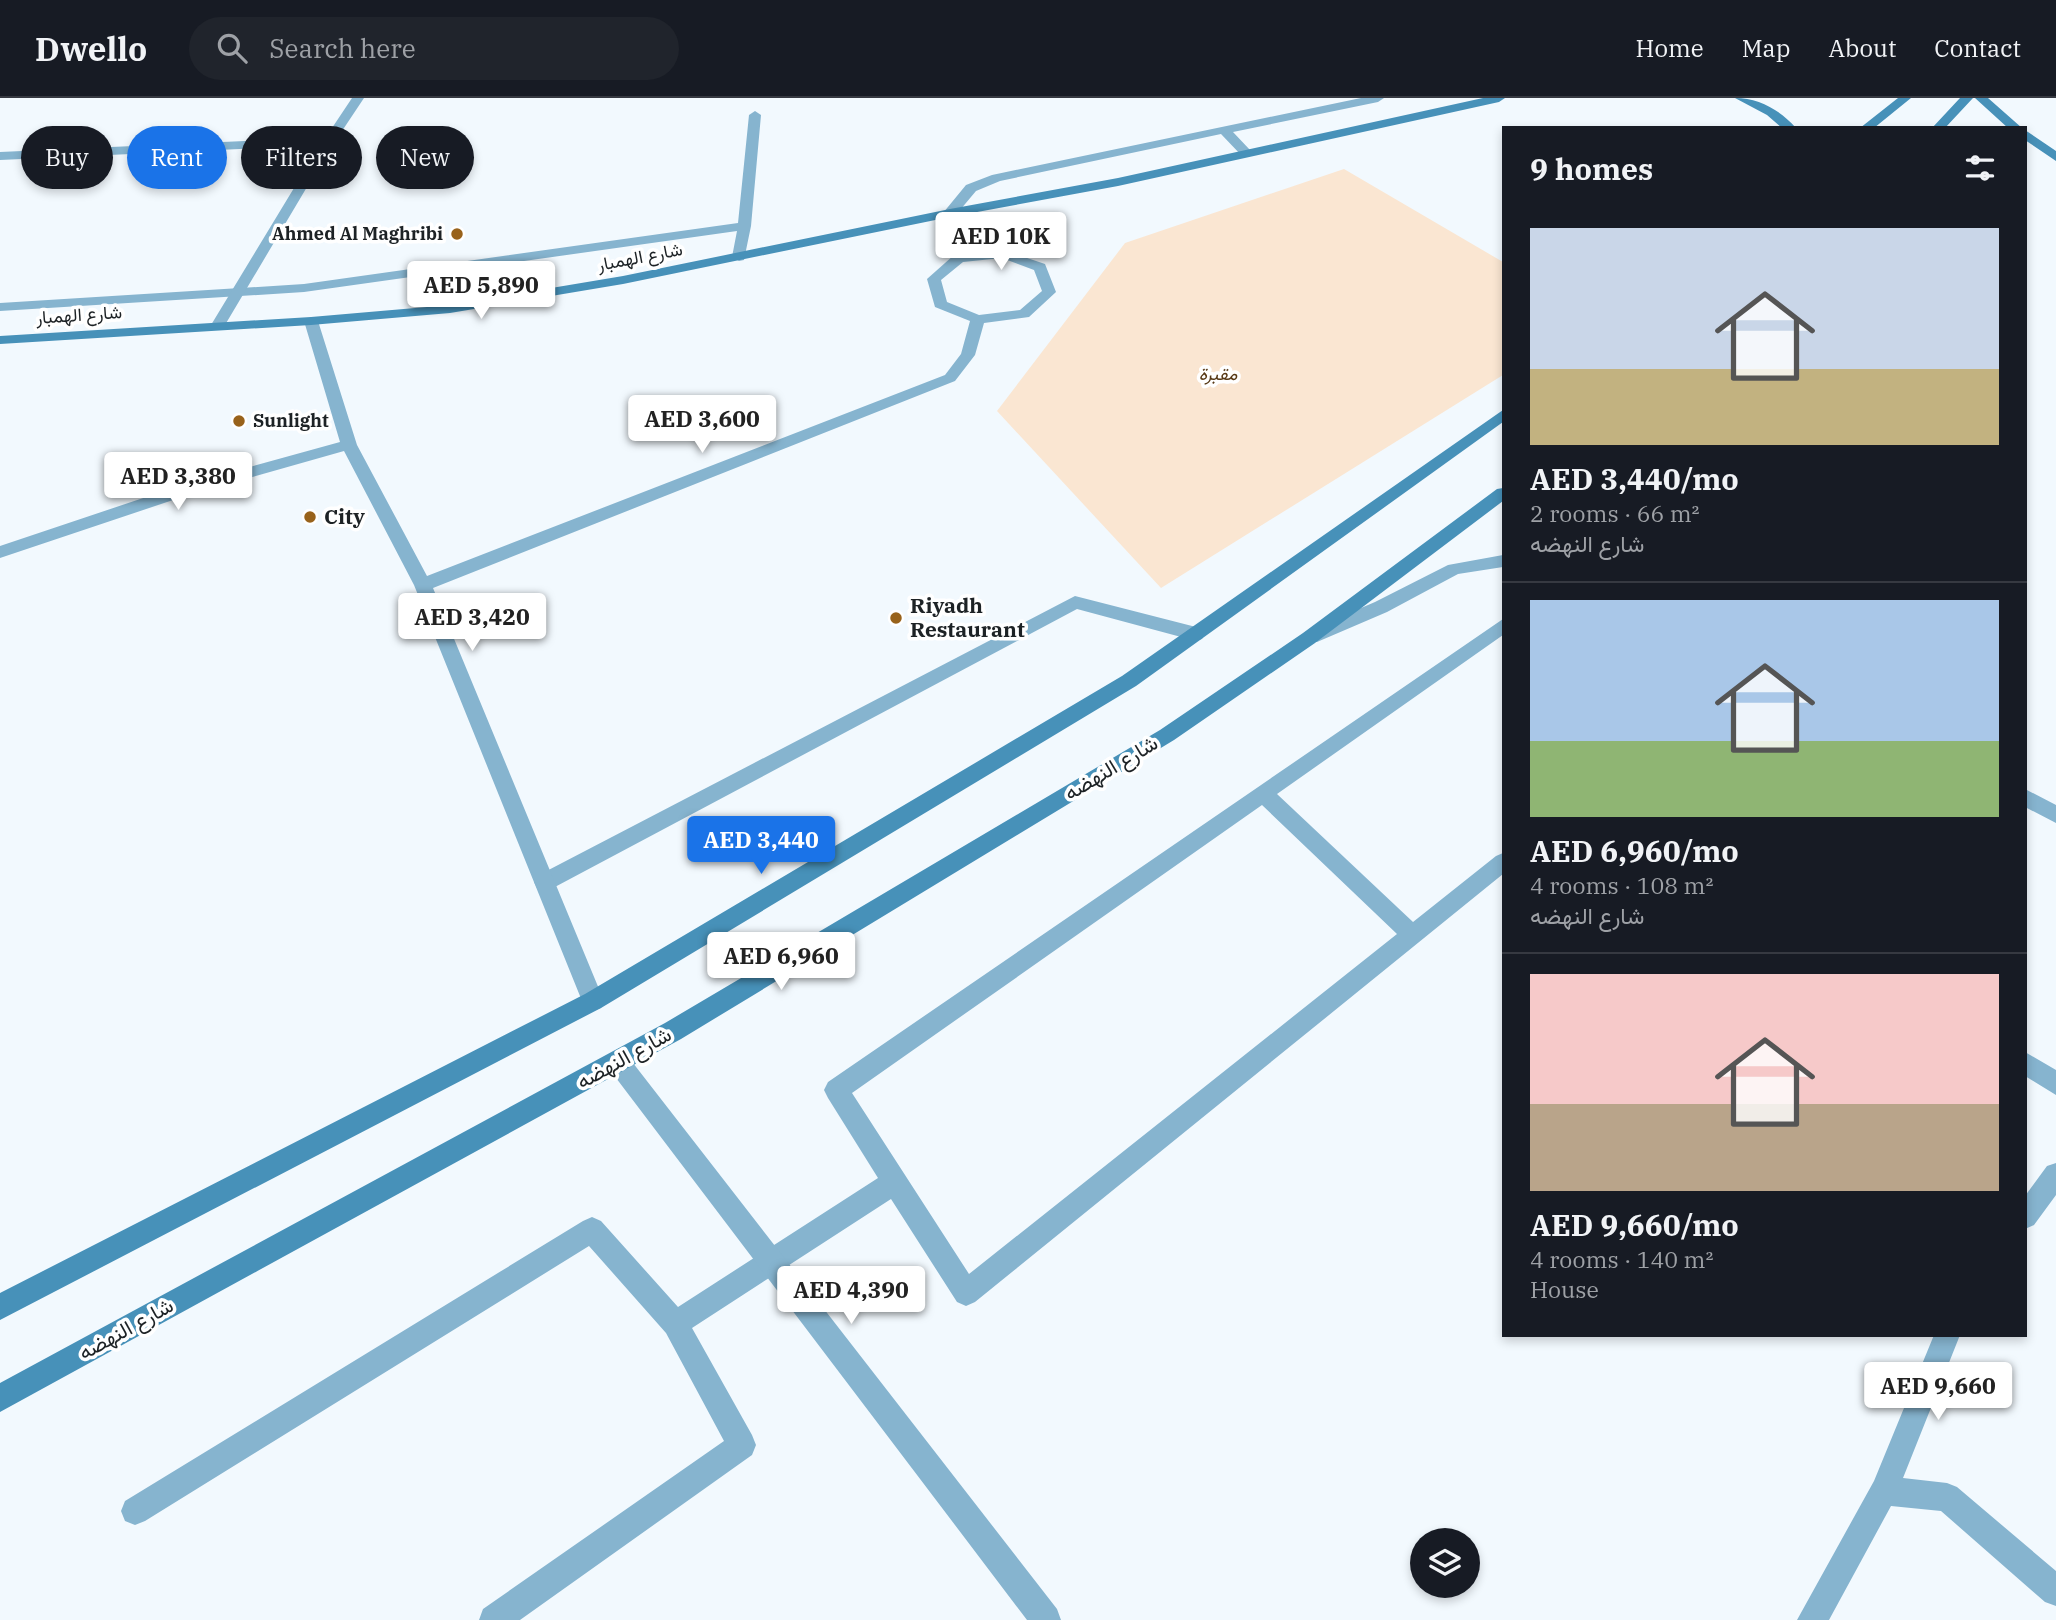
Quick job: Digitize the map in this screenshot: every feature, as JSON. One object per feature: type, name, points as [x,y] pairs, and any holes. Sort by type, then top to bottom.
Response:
[{"type":"main road","name":"شارع الهمبار","points":[[0,340],[311,321],[450,309],[623,280],[950,213],[1118,182],[1499,98]]},
{"type":"main road","points":[[1741,98],[1771,112],[1788,126]]},
{"type":"main road","points":[[1867,126],[1905,98]]},
{"type":"main road","points":[[1940,126],[1967,98]]},
{"type":"main road","points":[[1981,98],[2014,126]]},
{"type":"main road","points":[[1865,126],[1874,105]]},
{"type":"main road","points":[[2027,136],[2056,158]]},
{"type":"main road","points":[[2027,153],[2056,158]]},
{"type":"main road","points":[[0,1307],[593,1001],[1129,681],[1502,416]]},
{"type":"main road","name":"شارع النهضه","points":[[0,1398],[618,1062],[1167,735],[1309,638],[1502,494]]},
{"type":"street","points":[[339,126],[358,98]]},
{"type":"street","points":[[950,213],[971,188],[983,182],[1378,98]]},
{"type":"street","points":[[738,257],[744,226],[755,115]]},
{"type":"street","points":[[1224,130],[1246,153]]},
{"type":"street","points":[[0,156],[241,145]]},
{"type":"street","points":[[218,325],[299,189]]},
{"type":"street","points":[[0,307],[304,288],[744,226]]},
{"type":"street","points":[[1003,254],[1040,267],[1049,292],[1024,314],[978,319],[940,304],[934,279],[960,258],[1003,254]]},
{"type":"street","points":[[423,585],[950,378],[968,355],[978,319]]},
{"type":"street","points":[[311,321],[349,445],[423,585],[593,1001]]},
{"type":"street","points":[[0,552],[176,493],[349,445]]},
{"type":"street","points":[[1309,638],[1381,607],[1454,569],[1502,561]]},
{"type":"street","points":[[545,882],[1074,602],[1196,634]]},
{"type":"street","points":[[1502,627],[836,1090],[966,1293],[1502,863]]},
{"type":"street","points":[[1263,793],[1412,935]]},
{"type":"street","points":[[2027,798],[2056,815]]},
{"type":"street","points":[[618,1062],[1046,1620]]},
{"type":"street","points":[[2027,1064],[2056,1084]]},
{"type":"street","points":[[2027,1213],[2056,1175]]},
{"type":"street","points":[[675,1324],[895,1182]]},
{"type":"street","points":[[135,1511],[592,1230],[675,1324],[742,1445],[494,1620]]},
{"type":"street","points":[[1812,1620],[1884,1491],[1946,1337]]},
{"type":"street","points":[[1884,1491],[1947,1497],[2056,1591]]},
{"type":"green space","name":"مقبرة","points":[[1344,169],[1502,261],[1502,376],[1161,588],[997,411],[1125,243]]},
{"type":"place","name":"Ahmed Al Maghribi","points":[[457,234]]},
{"type":"place","name":"Sunlight","points":[[239,421]]},
{"type":"place","name":"City","points":[[310,517]]},
{"type":"place","name":"Riyadh Restaurant","points":[[896,618]]}]
